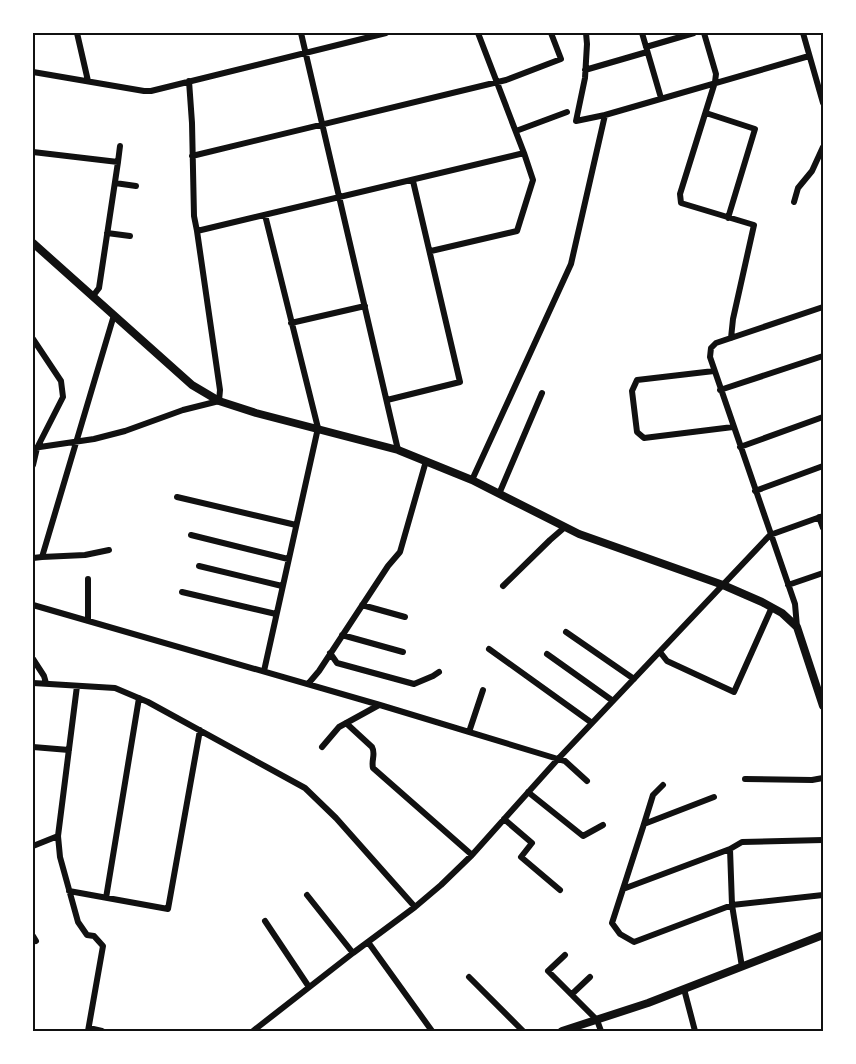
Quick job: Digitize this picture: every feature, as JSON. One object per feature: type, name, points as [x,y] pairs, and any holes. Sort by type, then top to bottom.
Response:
[{"type":"main road","points":[[33,243],[192,385],[219,400],[256,413],[399,450],[472,480],[589,538],[723,585],[772,607],[797,627],[819,682],[823,706]]},
{"type":"street","points":[[77,33],[88,81]]},
{"type":"street","points":[[301,33],[399,450]]},
{"type":"street","points":[[33,72],[144,91],[386,33]]},
{"type":"street","points":[[430,252],[517,231],[533,180],[479,34],[488,33]]},
{"type":"street","points":[[192,156],[506,80],[561,59],[551,33]]},
{"type":"street","points":[[586,33],[583,92],[576,121],[605,115],[809,56]]},
{"type":"street","points":[[642,33],[661,98]]},
{"type":"street","points":[[585,70],[694,33]]},
{"type":"street","points":[[704,33],[716,74],[715,82],[680,194],[681,204],[754,225],[730,338]]},
{"type":"street","points":[[803,33],[809,56],[820,81],[823,103]]},
{"type":"street","points":[[35,448],[94,439],[125,431],[219,400],[220,390],[194,216],[189,81]]},
{"type":"street","points":[[516,131],[567,112]]},
{"type":"street","points":[[706,113],[755,129],[728,218]]},
{"type":"street","points":[[472,480],[571,264],[605,115]]},
{"type":"street","points":[[93,296],[99,288],[120,147]]},
{"type":"street","points":[[794,202],[798,188],[812,171],[823,147]]},
{"type":"street","points":[[33,152],[118,162]]},
{"type":"street","points":[[197,231],[524,153]]},
{"type":"street","points":[[387,400],[460,382],[413,181]]},
{"type":"street","points":[[115,183],[136,186]]},
{"type":"street","points":[[264,671],[318,428],[265,215]]},
{"type":"street","points":[[107,233],[130,236]]},
{"type":"street","points":[[291,323],[365,306]]},
{"type":"street","points":[[797,627],[795,604],[710,357],[711,348],[716,344],[823,307]]},
{"type":"street","points":[[42,557],[114,315]]},
{"type":"street","points":[[33,465],[35,448],[63,397],[62,381],[34,341]]},
{"type":"street","points":[[720,390],[823,356]]},
{"type":"street","points":[[714,371],[637,380],[632,391],[638,432],[644,438],[733,427]]},
{"type":"street","points":[[499,494],[542,393]]},
{"type":"street","points":[[740,447],[823,417]]},
{"type":"street","points":[[308,684],[319,671],[388,566],[400,552],[426,461]]},
{"type":"street","points":[[755,491],[823,466]]},
{"type":"street","points":[[177,497],[296,525]]},
{"type":"street","points":[[253,1031],[441,885],[472,855],[558,759],[770,535],[821,517],[823,528]]},
{"type":"street","points":[[503,586],[565,527]]},
{"type":"street","points":[[191,535],[288,559]]},
{"type":"street","points":[[33,558],[85,555],[109,550]]},
{"type":"street","points":[[199,566],[282,586]]},
{"type":"street","points":[[788,585],[823,573]]},
{"type":"street","points":[[88,579],[88,621]]},
{"type":"street","points":[[182,592],[276,614]]},
{"type":"street","points":[[33,605],[565,761],[587,781]]},
{"type":"street","points":[[362,605],[405,618]]},
{"type":"street","points":[[660,652],[667,661],[734,692],[772,607]]},
{"type":"street","points":[[566,632],[633,679]]},
{"type":"street","points":[[342,635],[403,652]]},
{"type":"street","points":[[489,649],[592,723]]},
{"type":"street","points":[[330,653],[337,663],[414,684],[439,672]]},
{"type":"street","points":[[547,654],[613,701]]},
{"type":"street","points":[[33,659],[46,683]]},
{"type":"street","points":[[33,683],[115,688],[200,730],[305,788],[415,907]]},
{"type":"street","points":[[77,686],[58,836],[60,856],[78,922],[87,935],[94,936],[103,946],[89,1030],[102,1031]]},
{"type":"street","points":[[469,732],[483,690]]},
{"type":"street","points":[[106,898],[138,698]]},
{"type":"street","points":[[322,747],[339,727],[380,705]]},
{"type":"street","points":[[346,723],[372,747],[374,768],[472,855]]},
{"type":"street","points":[[69,891],[168,909],[200,730]]},
{"type":"street","points":[[33,747],[69,750]]},
{"type":"street","points":[[745,779],[812,780],[823,778]]},
{"type":"street","points":[[663,785],[653,795],[612,923],[620,934],[634,942],[732,905],[823,895]]},
{"type":"street","points":[[528,792],[583,836],[603,825]]},
{"type":"street","points":[[644,824],[714,797]]},
{"type":"street","points":[[504,819],[532,843],[521,857],[560,890]]},
{"type":"street","points":[[33,846],[58,836]]},
{"type":"street","points":[[623,889],[730,849],[742,842],[823,840]]},
{"type":"street","points":[[730,849],[732,905],[742,967]]},
{"type":"street","points":[[307,895],[353,953]]},
{"type":"street","points":[[265,921],[309,987]]},
{"type":"street","points":[[562,1031],[648,1004],[823,935]]},
{"type":"street","points":[[368,942],[432,1031]]},
{"type":"street","points":[[565,955],[548,971],[597,1020],[601,1031]]},
{"type":"street","points":[[469,977],[524,1031]]},
{"type":"street","points":[[572,994],[590,977]]},
{"type":"street","points":[[684,989],[695,1031]]}]
